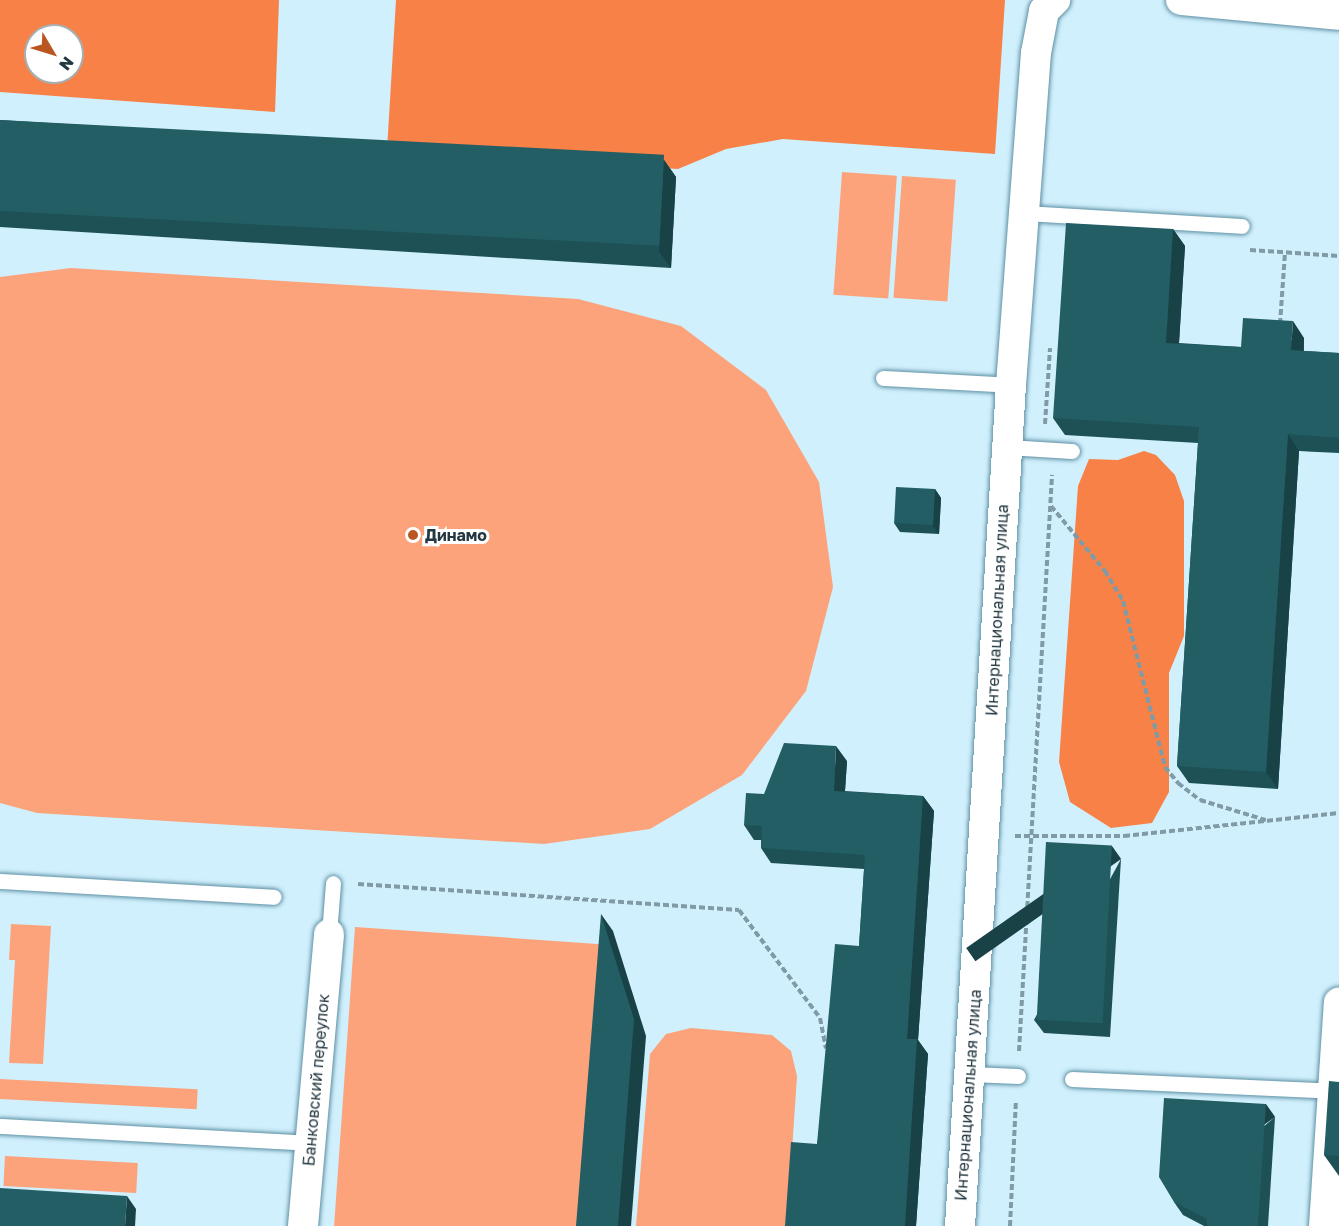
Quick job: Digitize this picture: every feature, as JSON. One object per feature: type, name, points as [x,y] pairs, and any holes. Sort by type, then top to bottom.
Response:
[{"type":"street","name":"Интернациональная улица","points":[[960,1226],[1011,385],[1036,53],[1044,11],[1055,0]]},
{"type":"street","points":[[1181,0],[1339,15]]},
{"type":"street","name":"Банковский переулок","points":[[303,1226],[329,934]]},
{"type":"street","points":[[1329,1223],[1333,1091],[1339,1003]]},
{"type":"lane","points":[[1024,213],[1242,226]]},
{"type":"lane","points":[[883,378],[1011,385]]},
{"type":"lane","points":[[1007,447],[1072,451]]},
{"type":"lane","points":[[0,881],[274,897]]},
{"type":"lane","points":[[329,934],[333,883]]},
{"type":"lane","points":[[970,1074],[1018,1076]]},
{"type":"lane","points":[[1072,1079],[1333,1091]]},
{"type":"lane","points":[[0,1126],[310,1143]]},
{"type":"path","points":[[1242,226],[1240,250],[1339,256]]},
{"type":"path","points":[[1279,336],[1285,252]]},
{"type":"path","points":[[1010,1226],[1053,450]]},
{"type":"path","points":[[1050,506],[1105,571],[1123,601],[1165,767],[1178,783],[1200,800],[1266,820]]},
{"type":"path","points":[[984,834],[1031,837],[1124,836],[1339,813]]},
{"type":"path","points":[[333,883],[739,910],[820,1018],[826,1050]]},
{"type":"shaded area","points":[[0,0],[279,0],[275,112],[0,92]]},
{"type":"shaded area","points":[[396,0],[1005,0],[995,154],[783,139],[726,149],[678,169],[387,150]]},
{"type":"shaded area","points":[[842,172],[897,176],[888,299],[833,295]]},
{"type":"shaded area","points":[[902,176],[956,180],[947,301],[893,298]]},
{"type":"shaded area","name":"Динамо","points":[[71,268],[578,299],[681,326],[766,390],[819,482],[833,587],[806,691],[742,775],[650,829],[544,844],[37,813],[0,803],[0,277]]},
{"type":"shaded area","points":[[1144,451],[1156,455],[1175,475],[1184,501],[1184,636],[1169,673],[1169,792],[1152,823],[1111,828],[1070,802],[1059,762],[1078,486],[1089,459],[1118,460]]},
{"type":"shaded area","points":[[11,924],[51,926],[43,1064],[9,1063],[15,960],[9,960]]},
{"type":"shaded area","points":[[355,927],[604,944],[585,1226],[334,1226]]},
{"type":"shaded area","points":[[691,1028],[772,1035],[791,1051],[797,1076],[787,1226],[636,1226],[650,1054],[666,1034]]},
{"type":"shaded area","points":[[0,1079],[198,1089],[197,1109],[0,1099]]},
{"type":"shaded area","points":[[5,1156],[138,1163],[136,1193],[3,1186]]},
{"type":"building","points":[[0,120],[664,155],[659,246],[0,211]]},
{"type":"building","points":[[1066,223],[1173,229],[1166,343],[1241,347],[1243,318],[1293,321],[1291,350],[1339,353],[1339,438],[1288,434],[1266,772],[1177,766],[1199,427],[1053,418]]},
{"type":"building","points":[[896,487],[935,489],[933,525],[894,523]]},
{"type":"building","points":[[784,743],[836,746],[834,791],[923,796],[907,1039],[917,1039],[905,1226],[785,1226],[791,1142],[817,1144],[835,944],[859,946],[865,855],[761,848],[762,826],[744,825],[746,793],[764,794]]},
{"type":"building","points":[[1046,842],[1112,845],[1103,1023],[1037,1020]]},
{"type":"building","points":[[601,914],[634,1019],[618,1226],[576,1226]]},
{"type":"building","points":[[1329,1081],[1339,1082],[1339,1156],[1324,1155]]},
{"type":"building","points":[[1164,1098],[1266,1104],[1258,1226],[1207,1226],[1207,1219],[1174,1202],[1159,1177]]},
{"type":"building","points":[[0,1188],[127,1196],[125,1226],[0,1226]]},
{"type":"place","name":"Динамо","points":[[413,535]]}]
